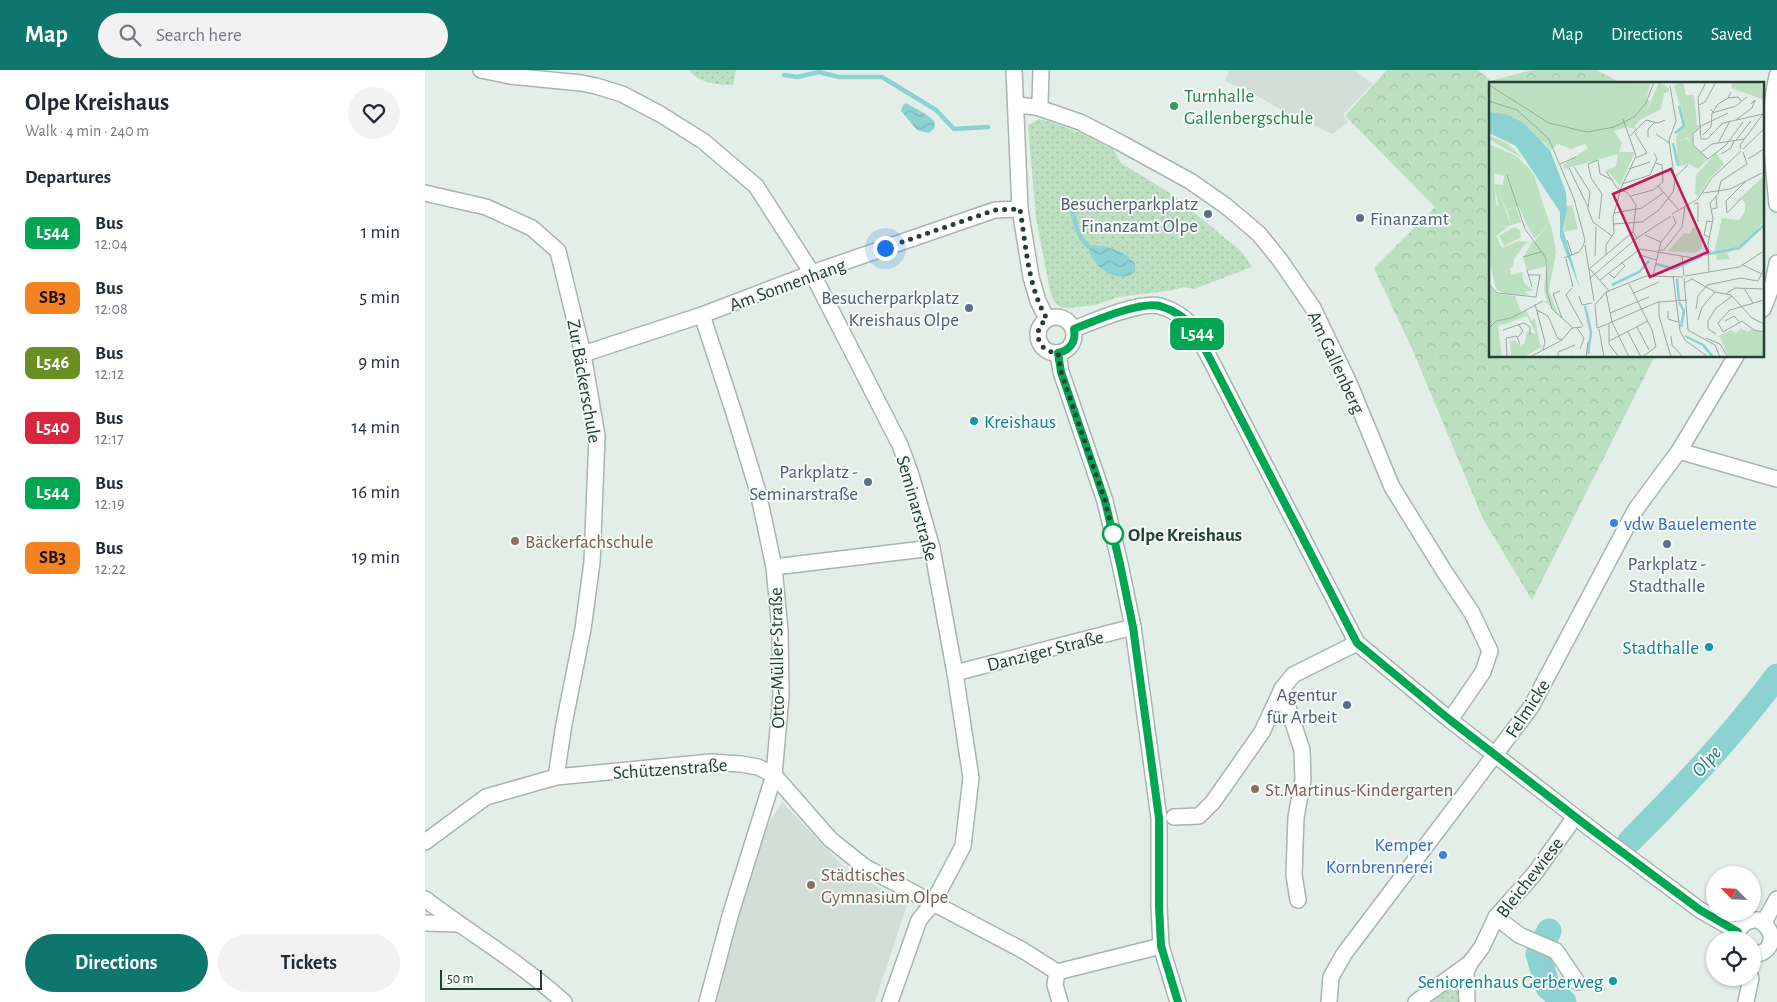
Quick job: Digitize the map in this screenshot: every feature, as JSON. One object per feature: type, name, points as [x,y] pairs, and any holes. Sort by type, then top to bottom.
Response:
[{"type":"street","name":"Seminarstraße","points":[[481,70],[510,76],[571,76],[630,99],[703,141],[756,186],[812,273],[900,445],[911,475],[932,548],[955,673],[971,778],[963,846],[933,903],[919,920],[891,1002]]},
{"type":"street","points":[[1014,70],[1020,209],[1031,277],[1038,301],[1047,319]]},
{"type":"street","points":[[1036,107],[1040,102],[1041,70]]},
{"type":"street","points":[[1767,70],[1777,76],[1773,92],[1772,126],[1777,204]]},
{"type":"street","name":"Am Gallenberg","points":[[1015,105],[1036,107],[1080,122],[1190,181],[1226,206],[1259,234],[1280,260],[1313,308],[1350,385],[1392,487],[1472,612],[1490,651],[1483,672],[1450,720]]},
{"type":"street","name":"Zur Bäckerschule","points":[[425,193],[486,207],[532,228],[558,251],[583,354],[597,436],[592,562],[583,629],[564,724],[556,777]]},
{"type":"street","name":"Am Sonnenhang","points":[[583,354],[702,315],[812,273],[995,210],[1020,209]]},
{"type":"street","points":[[1765,303],[1773,283],[1777,263]]},
{"type":"street","points":[[1074,329],[1111,315],[1142,307],[1158,306],[1181,316],[1193,326],[1357,643],[1450,720],[1575,817],[1731,931]]},
{"type":"street","name":"Otto-Müller-Straße","points":[[702,315],[759,492],[774,567],[780,631],[781,696],[773,775],[730,916],[707,1002]]},
{"type":"street","points":[[1055,316],[1067,320],[1074,329],[1075,336],[1070,348],[1058,353],[1044,349],[1038,339],[1040,326],[1047,319],[1055,316]]},
{"type":"street","points":[[1058,353],[1061,372],[1105,501],[1133,627],[1159,818],[1161,946],[1178,1002]]},
{"type":"street","name":"Felmicke","points":[[1329,1002],[1331,977],[1344,954],[1531,708],[1636,510],[1679,451],[1734,358]]},
{"type":"street","points":[[1679,451],[1775,479]]},
{"type":"street","points":[[774,567],[932,548]]},
{"type":"street","name":"Danziger Straße","points":[[955,673],[1133,627]]},
{"type":"street","points":[[1174,817],[1199,816],[1213,802],[1262,732],[1282,690],[1293,675],[1357,643]]},
{"type":"street","points":[[1282,690],[1302,750],[1303,780],[1295,817],[1294,875],[1298,900]]},
{"type":"street","name":"Schützenstraße","points":[[425,842],[487,797],[556,777],[711,762],[758,767],[773,775],[830,839],[865,867],[1024,951],[1057,972]]},
{"type":"street","name":"Bleichewiese","points":[[1467,1002],[1467,972],[1470,964],[1482,947],[1496,917],[1535,873],[1575,817]]},
{"type":"street","points":[[425,899],[545,984],[564,1002]]},
{"type":"street","points":[[1764,922],[1777,899]]},
{"type":"street","points":[[1496,917],[1515,933],[1556,951],[1577,982]]},
{"type":"street","points":[[1741,931],[1747,922],[1753,920],[1764,922],[1769,927],[1772,933],[1771,944],[1761,954]]},
{"type":"street","points":[[425,923],[459,924]]},
{"type":"street","points":[[1059,1002],[1055,985],[1057,972],[1161,946]]},
{"type":"street","name":"Bleichewiese","points":[[1415,1002],[1470,964]]},
{"type":"street","points":[[1746,1002],[1749,986]]},
{"type":"shaded area","points":[[1224,70],[1355,70],[1372,84],[1343,115],[1348,123],[1333,134],[1282,111],[1253,93],[1225,81],[1229,72]]},
{"type":"shaded area","name":"Städtisches Gymnasium Olpe","points":[[782,802],[842,865],[907,905],[875,1002],[716,1002],[732,934],[763,833]]},
{"type":"green space","points":[[689,70],[736,70],[733,85],[715,84],[697,78]]},
{"type":"green space","points":[[1387,70],[1478,70],[1491,81],[1532,70],[1597,70],[1619,82],[1489,82],[1489,358],[1654,358],[1532,600],[1483,519],[1413,351],[1374,268],[1435,207],[1345,116]]},
{"type":"green space","points":[[1039,119],[1083,134],[1114,150],[1121,163],[1173,195],[1242,252],[1252,267],[1194,289],[1183,287],[1174,290],[1119,297],[1095,305],[1069,308],[1060,307],[1054,301],[1050,291],[1036,218],[1028,125]]},
{"type":"green space","points":[[1460,978],[1465,1002],[1426,1002]]},
{"type":"water","points":[[906,103],[932,119],[935,122],[934,129],[928,133],[917,130],[901,111]]},
{"type":"water","points":[[1092,245],[1110,248],[1127,256],[1135,264],[1135,272],[1129,276],[1121,277],[1106,272],[1094,261],[1090,254],[1089,247]]},
{"type":"waterway","points":[[784,75],[797,77],[819,72],[839,77],[882,77],[936,110],[954,129],[988,127]]},
{"type":"waterway","points":[[1071,206],[1079,234],[1089,247]]},
{"type":"waterway","name":"Olpe","points":[[1630,841],[1707,761],[1743,720],[1777,676]]},
{"type":"waterway","name":"Olpe","points":[[1549,931],[1538,954],[1548,987],[1564,1002]]},
{"type":"bus line","name":"L544","points":[[1178,1002],[1161,946],[1159,818],[1133,627],[1105,501],[1061,372],[1058,353],[1070,348],[1075,336],[1074,329],[1111,315],[1142,307],[1158,306],[1170,310],[1193,326],[1357,643],[1450,720],[1575,817],[1700,910],[1736,931]]},
{"type":"place","name":"Turnhalle Gallenbergschule","points":[[1174,106]]},
{"type":"place","name":"Besucherparkplatz Finanzamt Olpe","points":[[1208,214]]},
{"type":"place","name":"Finanzamt","points":[[1360,218]]},
{"type":"place","name":"Besucherparkplatz Kreishaus Olpe","points":[[969,308]]},
{"type":"place","name":"Kreishaus","points":[[974,421]]},
{"type":"place","name":"Parkplatz - Seminarstraße","points":[[868,482]]},
{"type":"place","name":"vdw Bauelemente","points":[[1614,523]]},
{"type":"place","name":"Olpe Kreishaus","points":[[1113,534]]},
{"type":"place","name":"Bäckerfachschule","points":[[515,541]]},
{"type":"place","name":"Parkplatz - Stadthalle","points":[[1667,544]]},
{"type":"place","name":"Stadthalle","points":[[1709,647]]},
{"type":"place","name":"Agentur für Arbeit","points":[[1347,705]]},
{"type":"place","name":"St.Martinus-Kindergarten","points":[[1255,789]]},
{"type":"place","name":"Kemper Kornbrennerei","points":[[1443,855]]},
{"type":"place","name":"Städtisches Gymnasium Olpe","points":[[811,885]]},
{"type":"place","name":"Seniorenhaus Gerberweg","points":[[1613,981]]},
{"type":"route","points":[[885,248],[995,210],[1020,209],[1031,277],[1038,301],[1047,319],[1040,326],[1038,339],[1044,349],[1058,353],[1061,372],[1105,501],[1113,534]]}]
